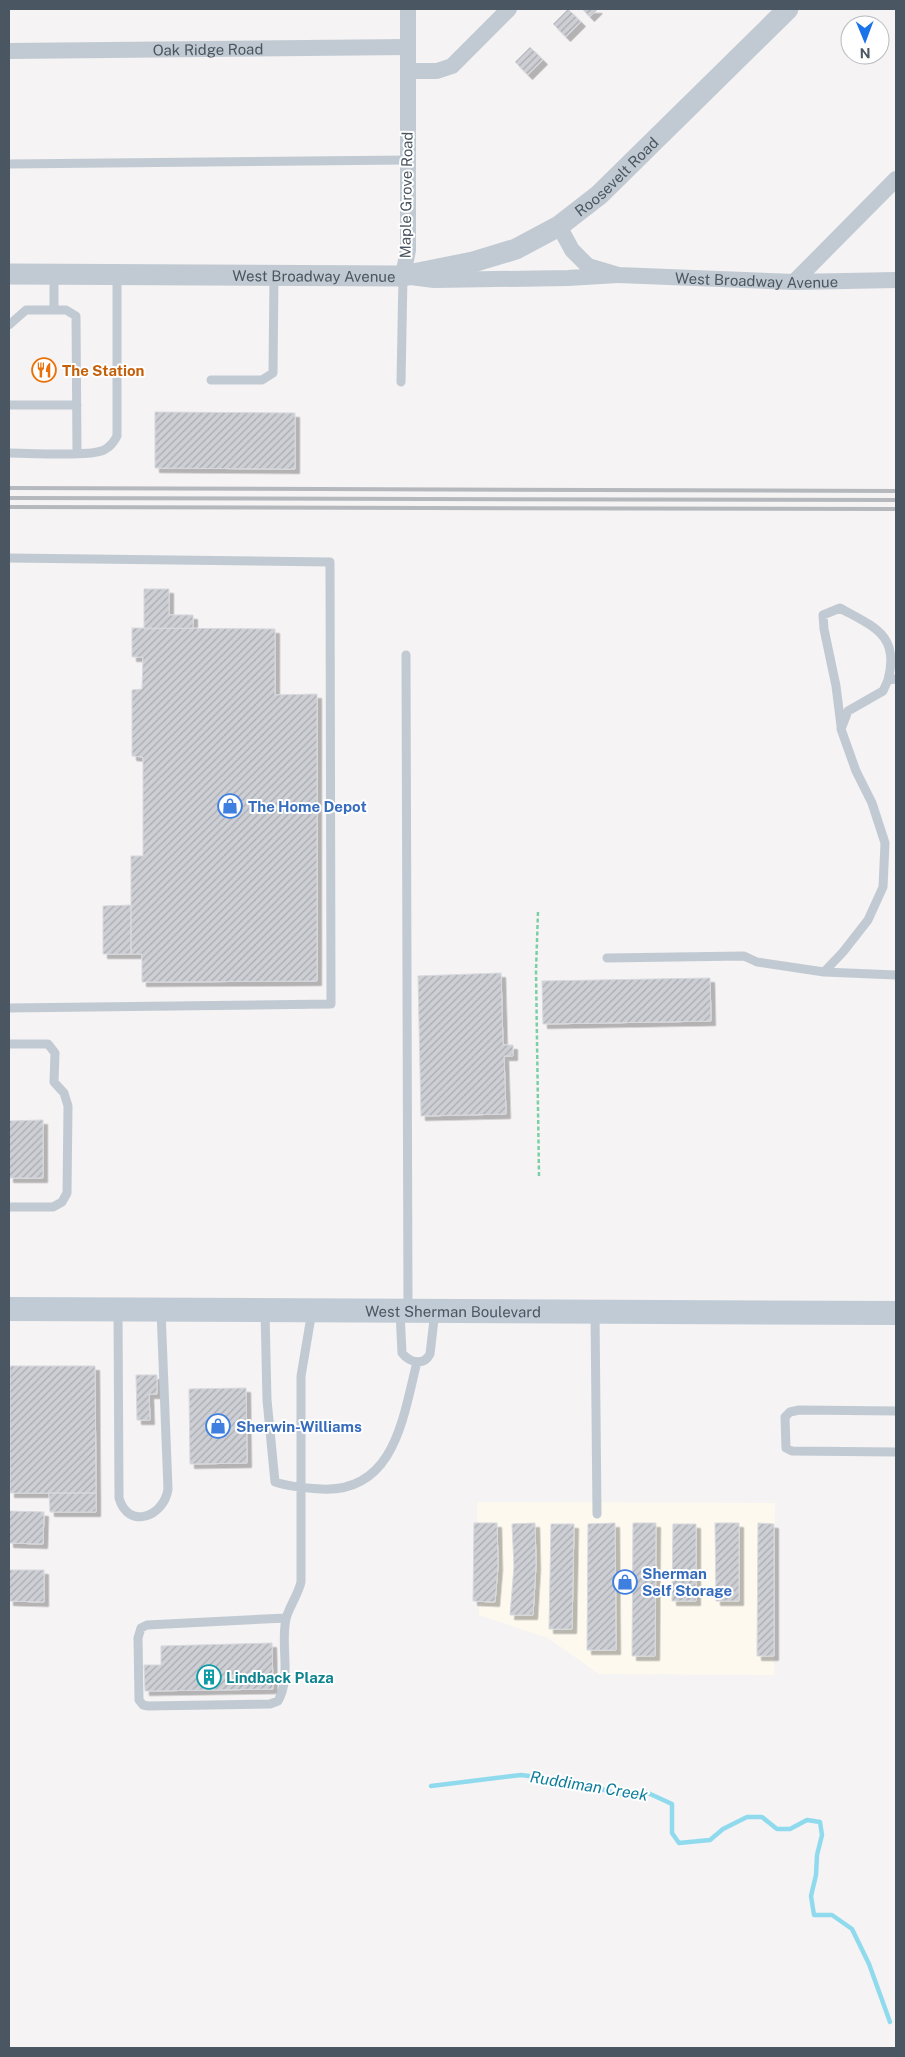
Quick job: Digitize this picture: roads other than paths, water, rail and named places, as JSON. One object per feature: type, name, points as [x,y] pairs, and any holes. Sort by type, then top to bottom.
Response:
[{"type":"main road","name":"West Sherman Boulevard","points":[[9,1310],[896,1313]]},
{"type":"street","name":"Maple Grove Road","points":[[403,276],[408,250],[408,9]]},
{"type":"street","points":[[408,71],[438,71],[452,66],[509,9]]},
{"type":"street","name":"Roosevelt Road","points":[[403,276],[473,262],[516,249],[559,226],[630,166],[788,9]]},
{"type":"street","name":"Oak Ridge Road","points":[[9,52],[408,47]]},
{"type":"street","points":[[794,282],[896,179]]},
{"type":"street","name":"West Broadway Avenue","points":[[559,226],[572,250],[588,266],[618,276]]},
{"type":"street","name":"West Broadway Avenue","points":[[9,274],[403,276],[434,280],[618,276],[794,282],[896,280]]},
{"type":"lane","points":[[9,164],[408,160]]},
{"type":"lane","points":[[54,274],[54,310]]},
{"type":"lane","points":[[9,453],[91,453],[104,450],[114,442],[117,436],[117,275]]},
{"type":"lane","points":[[211,380],[262,380],[273,373],[274,275]]},
{"type":"lane","name":"Maple Grove Road","points":[[402,382],[403,276]]},
{"type":"lane","points":[[9,325],[26,310],[70,311],[76,316],[77,453]]},
{"type":"lane","points":[[9,405],[77,405]]},
{"type":"lane","points":[[9,558],[330,562],[331,1004],[9,1008]]},
{"type":"lane","points":[[824,972],[843,952],[868,920],[883,888],[885,843],[872,803],[856,771],[841,729],[836,686],[824,629],[824,615],[840,608],[874,626],[889,642],[892,665],[892,679],[883,691],[848,711],[841,729]]},
{"type":"lane","points":[[406,655],[404,1311],[402,1353],[406,1358],[416,1362],[423,1362],[428,1359],[435,1311]]},
{"type":"lane","points":[[606,958],[744,956],[757,962],[824,972],[896,975]]},
{"type":"lane","points":[[9,1044],[48,1044],[55,1052],[54,1082],[64,1093],[68,1106],[66,1194],[62,1202],[53,1207],[9,1207]]},
{"type":"lane","points":[[118,1310],[119,1498],[121,1507],[137,1517],[154,1513],[163,1505],[168,1488],[161,1310]]},
{"type":"lane","points":[[265,1310],[267,1400],[275,1482],[286,1486],[333,1489],[349,1486],[363,1480],[379,1466],[390,1451],[400,1426],[416,1362]]},
{"type":"lane","points":[[286,1618],[147,1625],[141,1628],[138,1638],[139,1700],[143,1705],[148,1706],[270,1704],[278,1701],[282,1694],[285,1674],[286,1618],[297,1596],[301,1582],[301,1376],[312,1310]]},
{"type":"lane","points":[[595,1311],[597,1514]]},
{"type":"lane","points":[[896,1411],[799,1410],[790,1412],[785,1417],[786,1448],[792,1451],[896,1452]]},
{"type":"waterway","name":"Ruddiman Creek","points":[[431,1786],[521,1775],[578,1782],[618,1794],[648,1793],[672,1804],[672,1833],[679,1843],[710,1840],[723,1829],[747,1817],[762,1817],[777,1829],[790,1829],[807,1820],[820,1822],[822,1835],[811,1896],[814,1915],[832,1915],[852,1929],[869,1964],[890,2022]]},
{"type":"railway","points":[[9,488],[896,491]]},
{"type":"railway","points":[[9,498],[896,500]]},
{"type":"railway","points":[[9,507],[896,509]]},
{"type":"place","name":"The Station","points":[[44,370]]},
{"type":"place","name":"The Home Depot","points":[[230,806]]},
{"type":"place","name":"Sherwin-Williams","points":[[218,1426]]},
{"type":"place","name":"Sherman Self Storage","points":[[625,1582]]},
{"type":"place","name":"Lindback Plaza","points":[[209,1677]]}]
